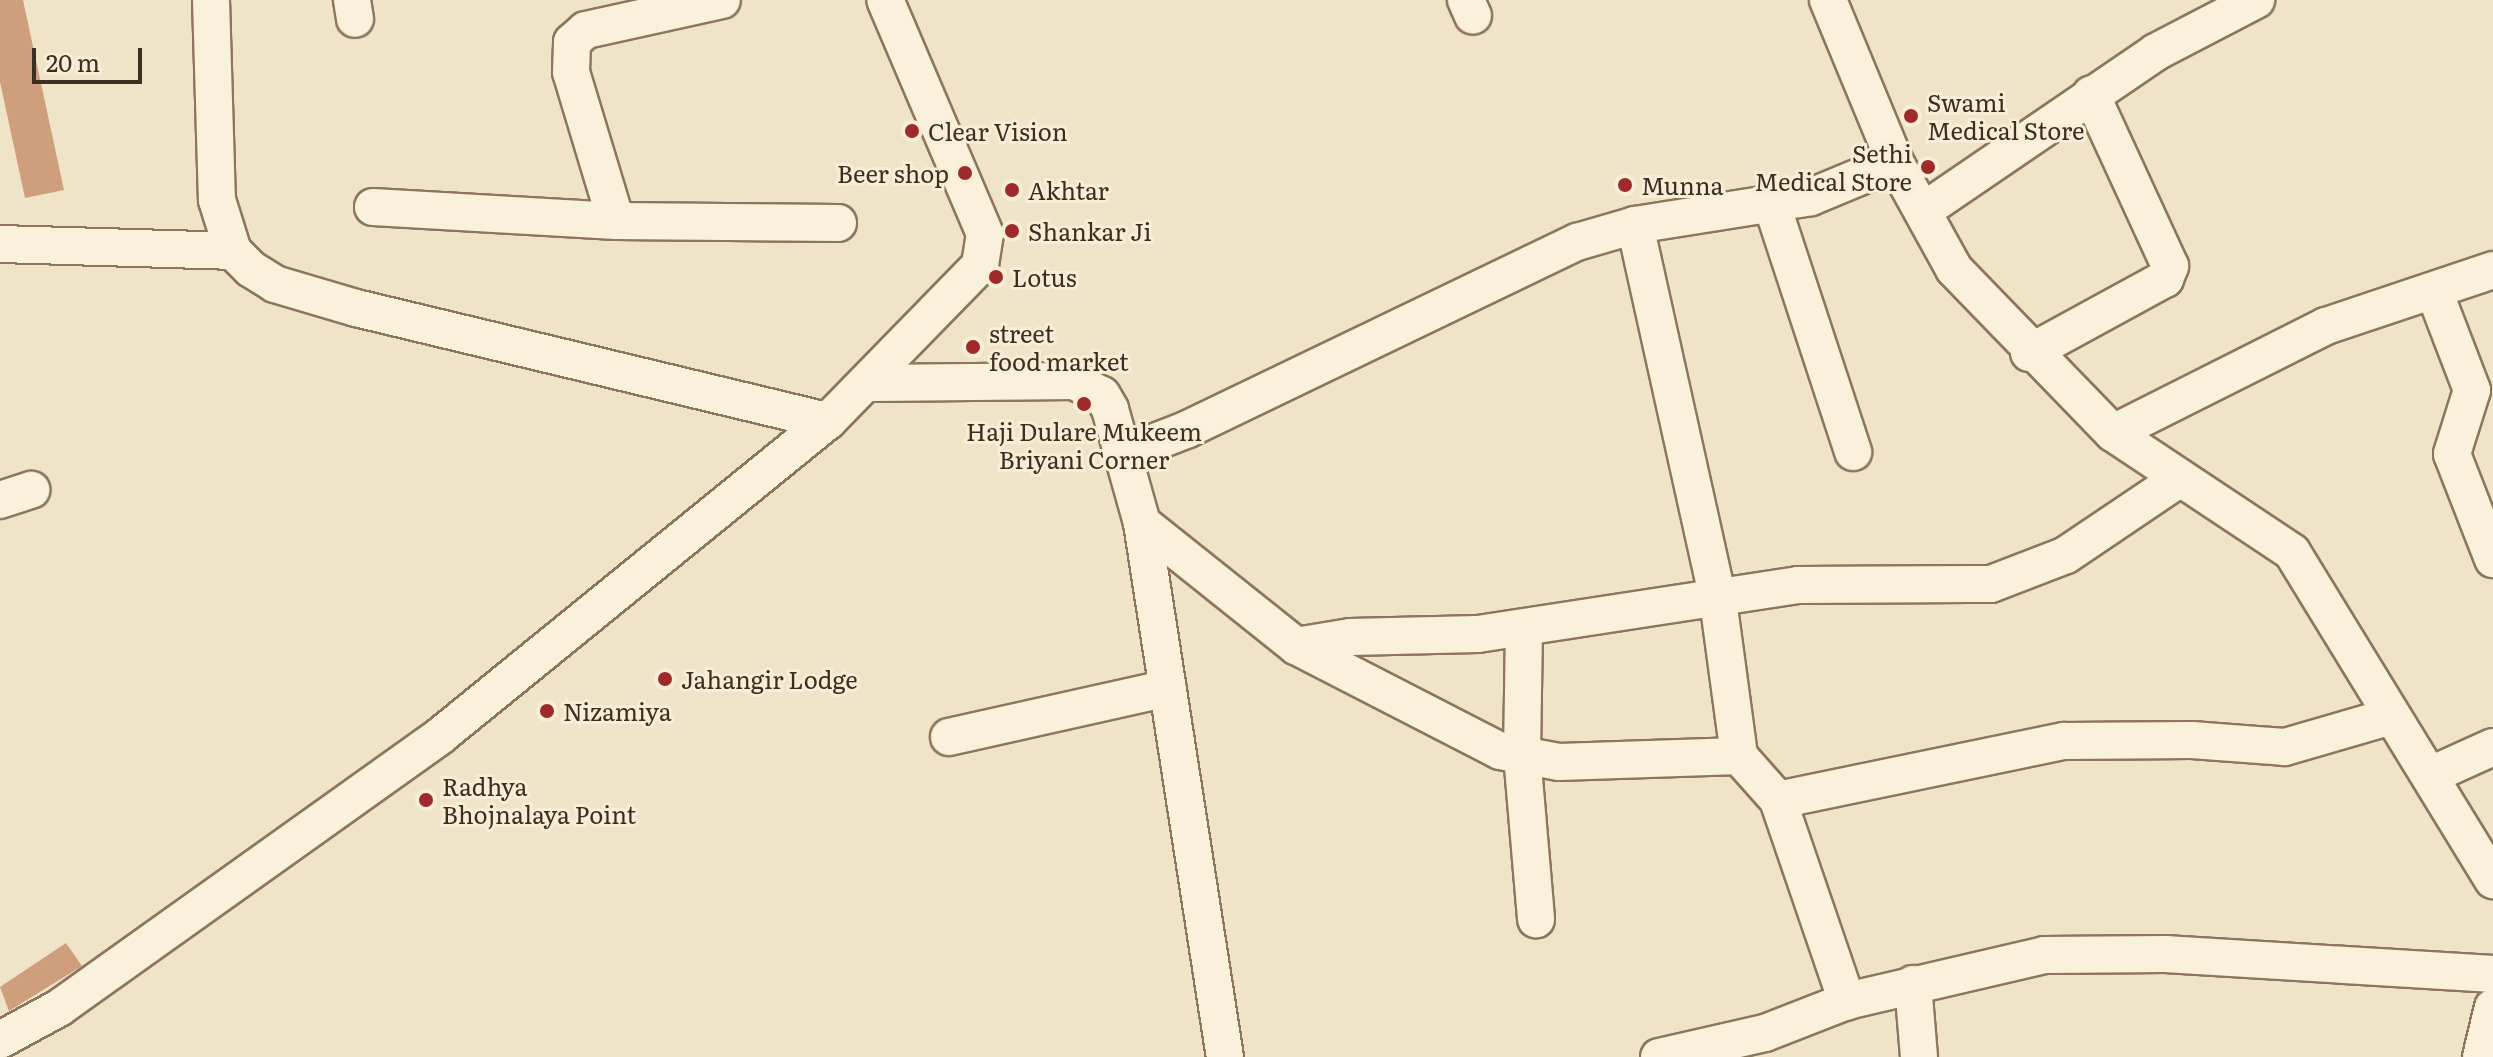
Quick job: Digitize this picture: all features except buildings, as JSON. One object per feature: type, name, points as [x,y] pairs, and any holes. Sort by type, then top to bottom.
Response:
[{"type":"street","points":[[211,0],[217,200],[233,251],[275,284],[356,308],[828,421]]},
{"type":"street","points":[[616,221],[571,72],[572,42],[586,30],[722,0]]},
{"type":"street","points":[[0,1040],[59,1008],[440,736],[872,383],[986,252],[985,234],[885,0]]},
{"type":"street","points":[[1828,0],[1895,162],[1954,269],[2029,353],[2113,433],[2177,480],[2292,552],[2493,880]]},
{"type":"street","points":[[1923,211],[2091,94],[2256,0]]},
{"type":"street","points":[[2029,353],[2165,279],[2170,266],[2091,94]]},
{"type":"street","points":[[1124,454],[1188,429],[1577,242],[1635,225],[1772,205],[1849,186],[1895,162]]},
{"type":"street","points":[[1772,205],[1853,452]]},
{"type":"street","points":[[373,207],[616,221],[838,223]]},
{"type":"street","points":[[1635,225],[1718,600],[1739,756],[1778,800],[1847,1001]]},
{"type":"street","points":[[0,244],[233,251]]},
{"type":"street","points":[[2113,433],[2326,326],[2493,270]]},
{"type":"street","points":[[2434,291],[2472,390],[2452,454],[2493,559]]},
{"type":"street","points":[[872,383],[1074,381],[1102,395],[1124,454],[1142,523],[1225,1057]]},
{"type":"street","points":[[1296,646],[1524,628],[1718,600],[1798,585],[1991,584],[2066,555],[2177,480]]},
{"type":"street","points":[[1142,523],[1296,646],[1392,700],[1522,755],[1559,762],[1739,756]]},
{"type":"street","points":[[1524,628],[1522,755],[1536,919]]},
{"type":"street","points":[[949,737],[1168,688]]},
{"type":"street","points":[[1778,800],[2064,741],[2285,747],[2322,742],[2392,716]]},
{"type":"street","points":[[2431,775],[2493,747]]},
{"type":"street","points":[[1659,1057],[1755,1046],[1847,1001],[2044,955],[2165,954],[2493,974]]},
{"type":"street","points":[[1913,984],[1919,1057]]},
{"type":"street","points":[[2481,1057],[2493,1007]]},
{"type":"place","name":"Swami Medical Store","points":[[1911,116]]},
{"type":"place","name":"Clear Vision","points":[[912,131]]},
{"type":"place","name":"Sethi Medical Store","points":[[1928,167]]},
{"type":"place","name":"Beer shop","points":[[965,173]]},
{"type":"place","name":"Munna","points":[[1625,185]]},
{"type":"place","name":"Akhtar","points":[[1012,190]]},
{"type":"place","name":"Shankar Ji","points":[[1012,231]]},
{"type":"place","name":"Lotus","points":[[996,277]]},
{"type":"place","name":"street food market","points":[[973,347]]},
{"type":"place","name":"Haji Dulare Mukeem Briyani Corner","points":[[1084,404]]},
{"type":"place","name":"Jahangir Lodge","points":[[665,679]]},
{"type":"place","name":"Nizamiya","points":[[547,711]]},
{"type":"place","name":"Radhya Bhojnalaya Point","points":[[426,800]]}]
